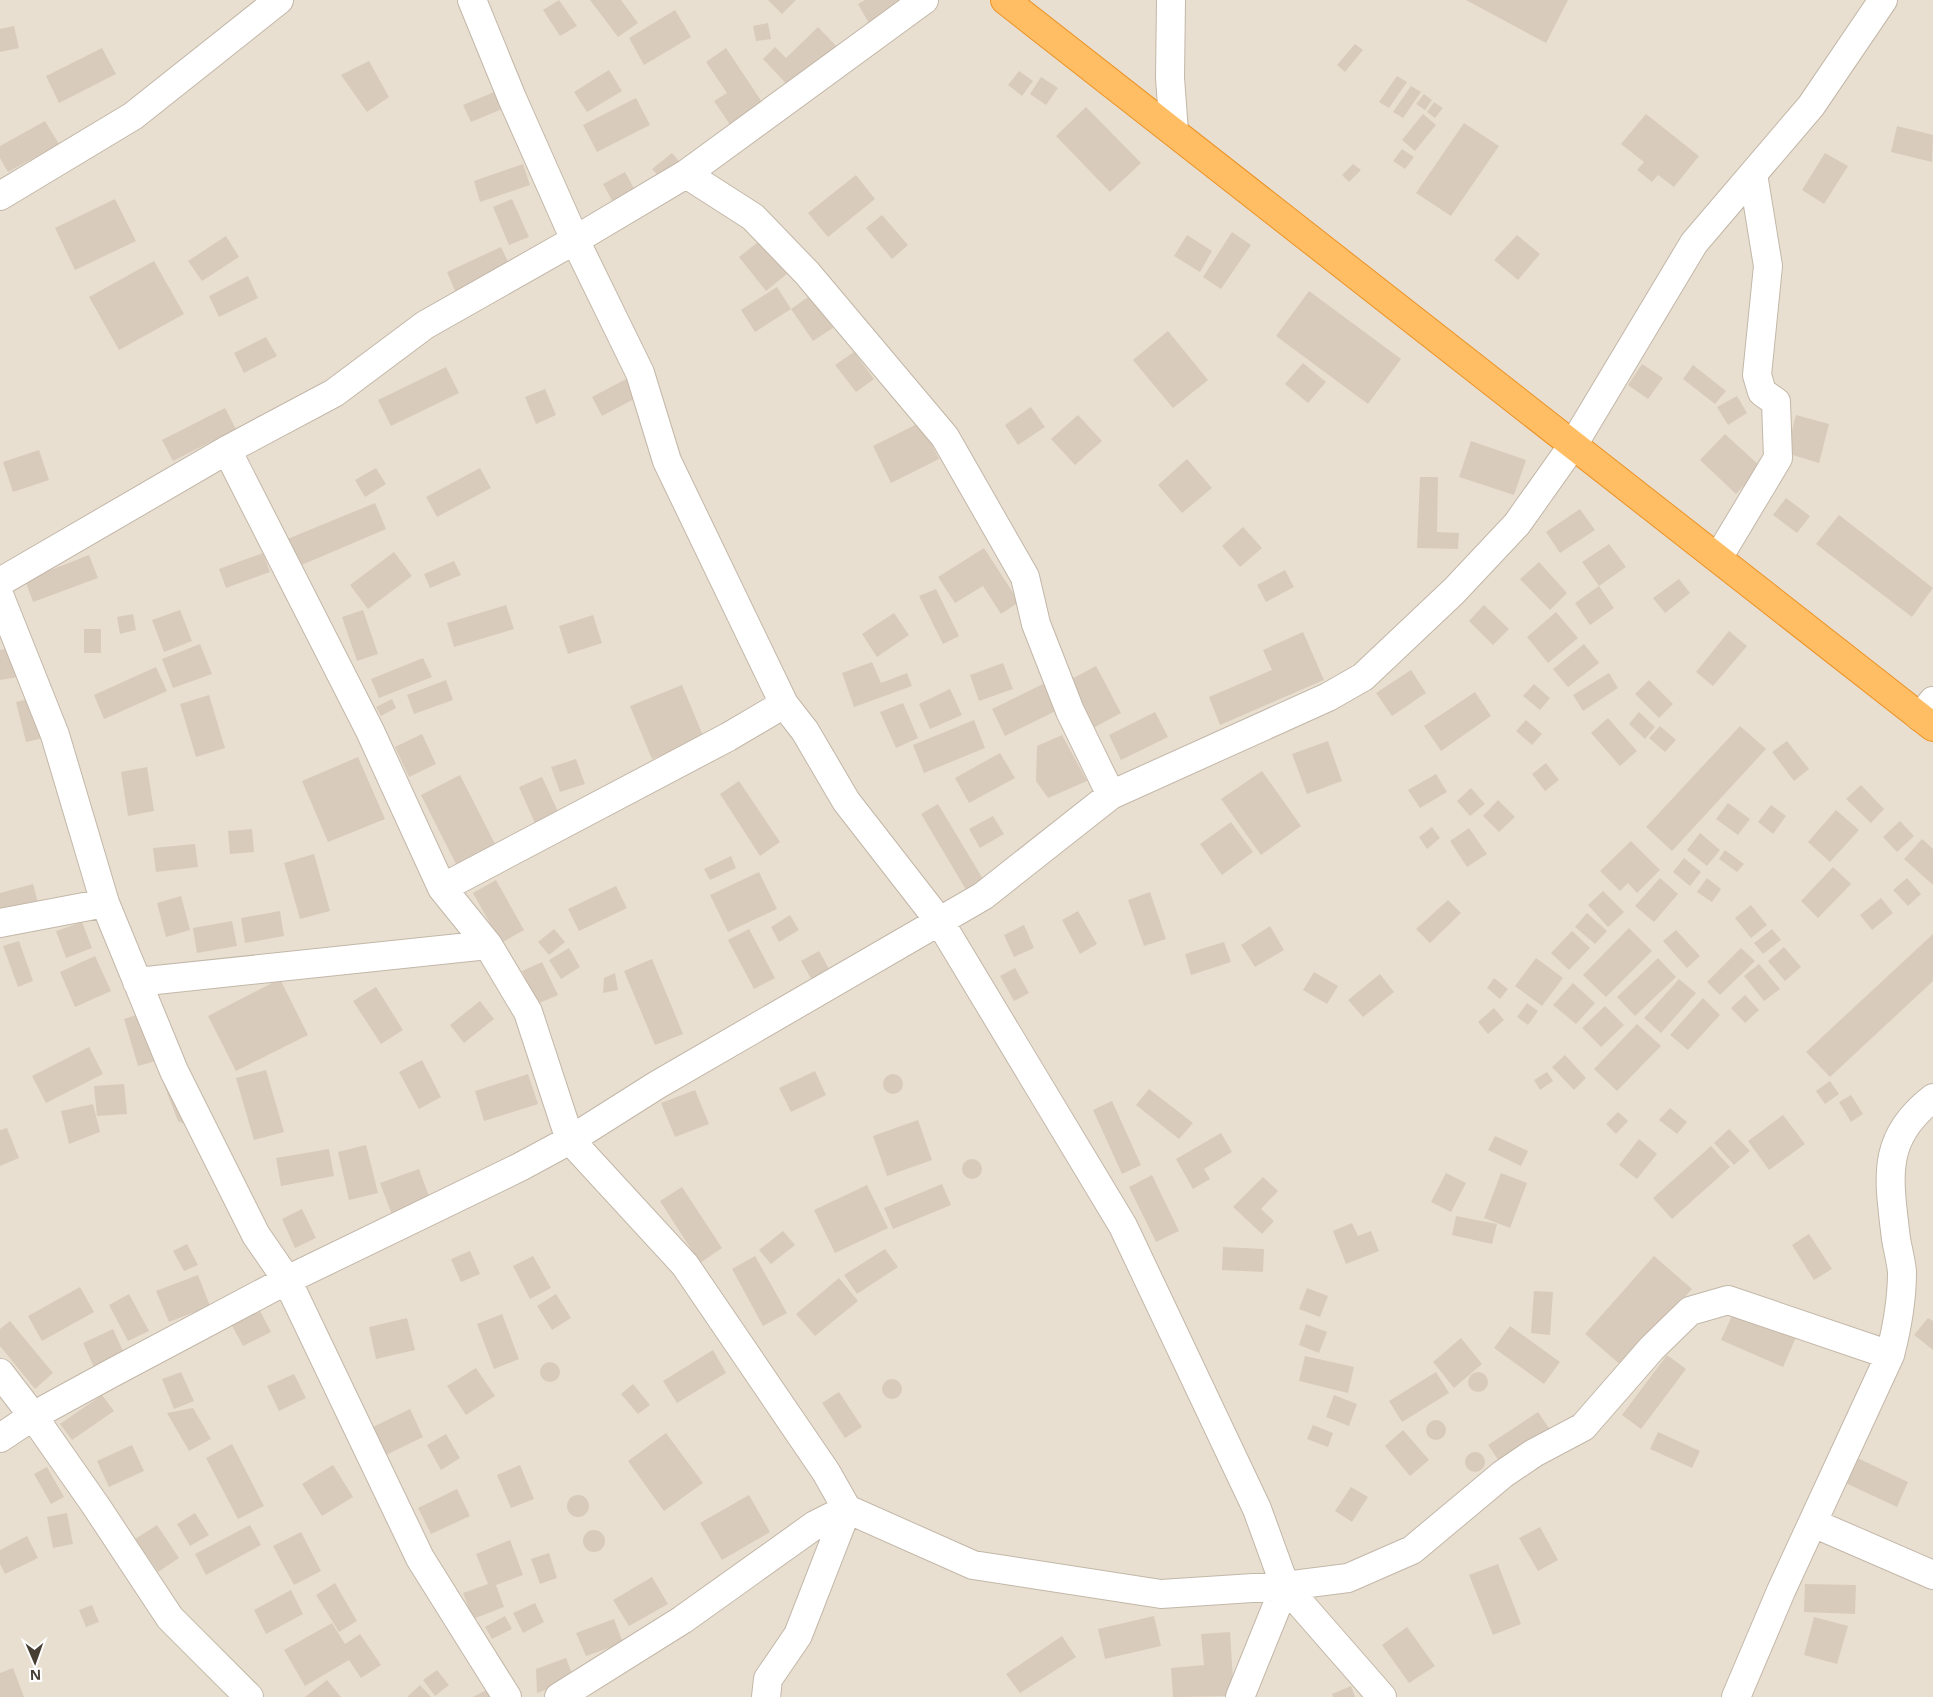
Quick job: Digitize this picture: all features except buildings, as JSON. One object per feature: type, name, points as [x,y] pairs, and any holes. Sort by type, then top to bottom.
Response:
[{"type":"highway","points":[[1005,0],[1718,558],[1929,715]]},
{"type":"street","points":[[0,196],[133,116],[279,0]]},
{"type":"street","points":[[472,0],[512,98],[575,240],[640,373],[667,461],[784,704],[805,731],[846,801],[940,922],[1123,1226],[1257,1509],[1284,1586],[1382,1697]]},
{"type":"street","points":[[0,582],[227,450],[334,393],[425,325],[575,240],[686,174],[924,0]]},
{"type":"street","points":[[1171,0],[1170,78],[1174,132]]},
{"type":"street","points":[[0,1438],[33,1416],[287,1280],[520,1167],[570,1140],[657,1085],[984,896],[1111,795],[1328,698],[1363,678],[1454,592],[1518,524],[1573,445],[1694,243],[1811,106],[1882,0]]},
{"type":"street","points":[[686,174],[753,218],[800,266],[945,437],[1025,577],[1036,624],[1070,711],[1111,795]]},
{"type":"street","points":[[1718,558],[1778,458],[1776,402],[1762,392],[1757,375],[1768,266],[1753,174]]},
{"type":"street","points":[[227,450],[370,732],[442,888],[488,945],[528,1012],[570,1140],[685,1265],[826,1472],[848,1509],[973,1566],[1161,1594],[1284,1586],[1348,1578],[1412,1550],[1503,1474],[1534,1453],[1583,1428],[1652,1348],[1690,1311],[1728,1300],[1890,1355]]},
{"type":"street","points":[[0,596],[55,736],[105,903],[174,1071],[256,1234],[287,1280],[420,1558],[507,1697]]},
{"type":"street","points":[[442,888],[728,737],[784,704]]},
{"type":"street","points":[[0,923],[105,903]]},
{"type":"street","points":[[137,982],[488,945]]},
{"type":"street","points":[[1736,1697],[1781,1590],[1890,1355],[1899,1319],[1902,1271],[1896,1239],[1890,1167],[1894,1146],[1903,1127],[1916,1111],[1933,1098]]},
{"type":"street","points":[[0,1374],[33,1416],[170,1618],[248,1697]]},
{"type":"street","points":[[558,1697],[682,1620],[816,1525],[848,1509]]},
{"type":"street","points":[[766,1697],[768,1679],[798,1634],[848,1509]]},
{"type":"street","points":[[1813,1523],[1933,1575]]},
{"type":"street","points":[[1240,1697],[1284,1586]]},
{"type":"shaded area","points":[[0,0],[1933,0],[1933,1697],[0,1697]]}]
